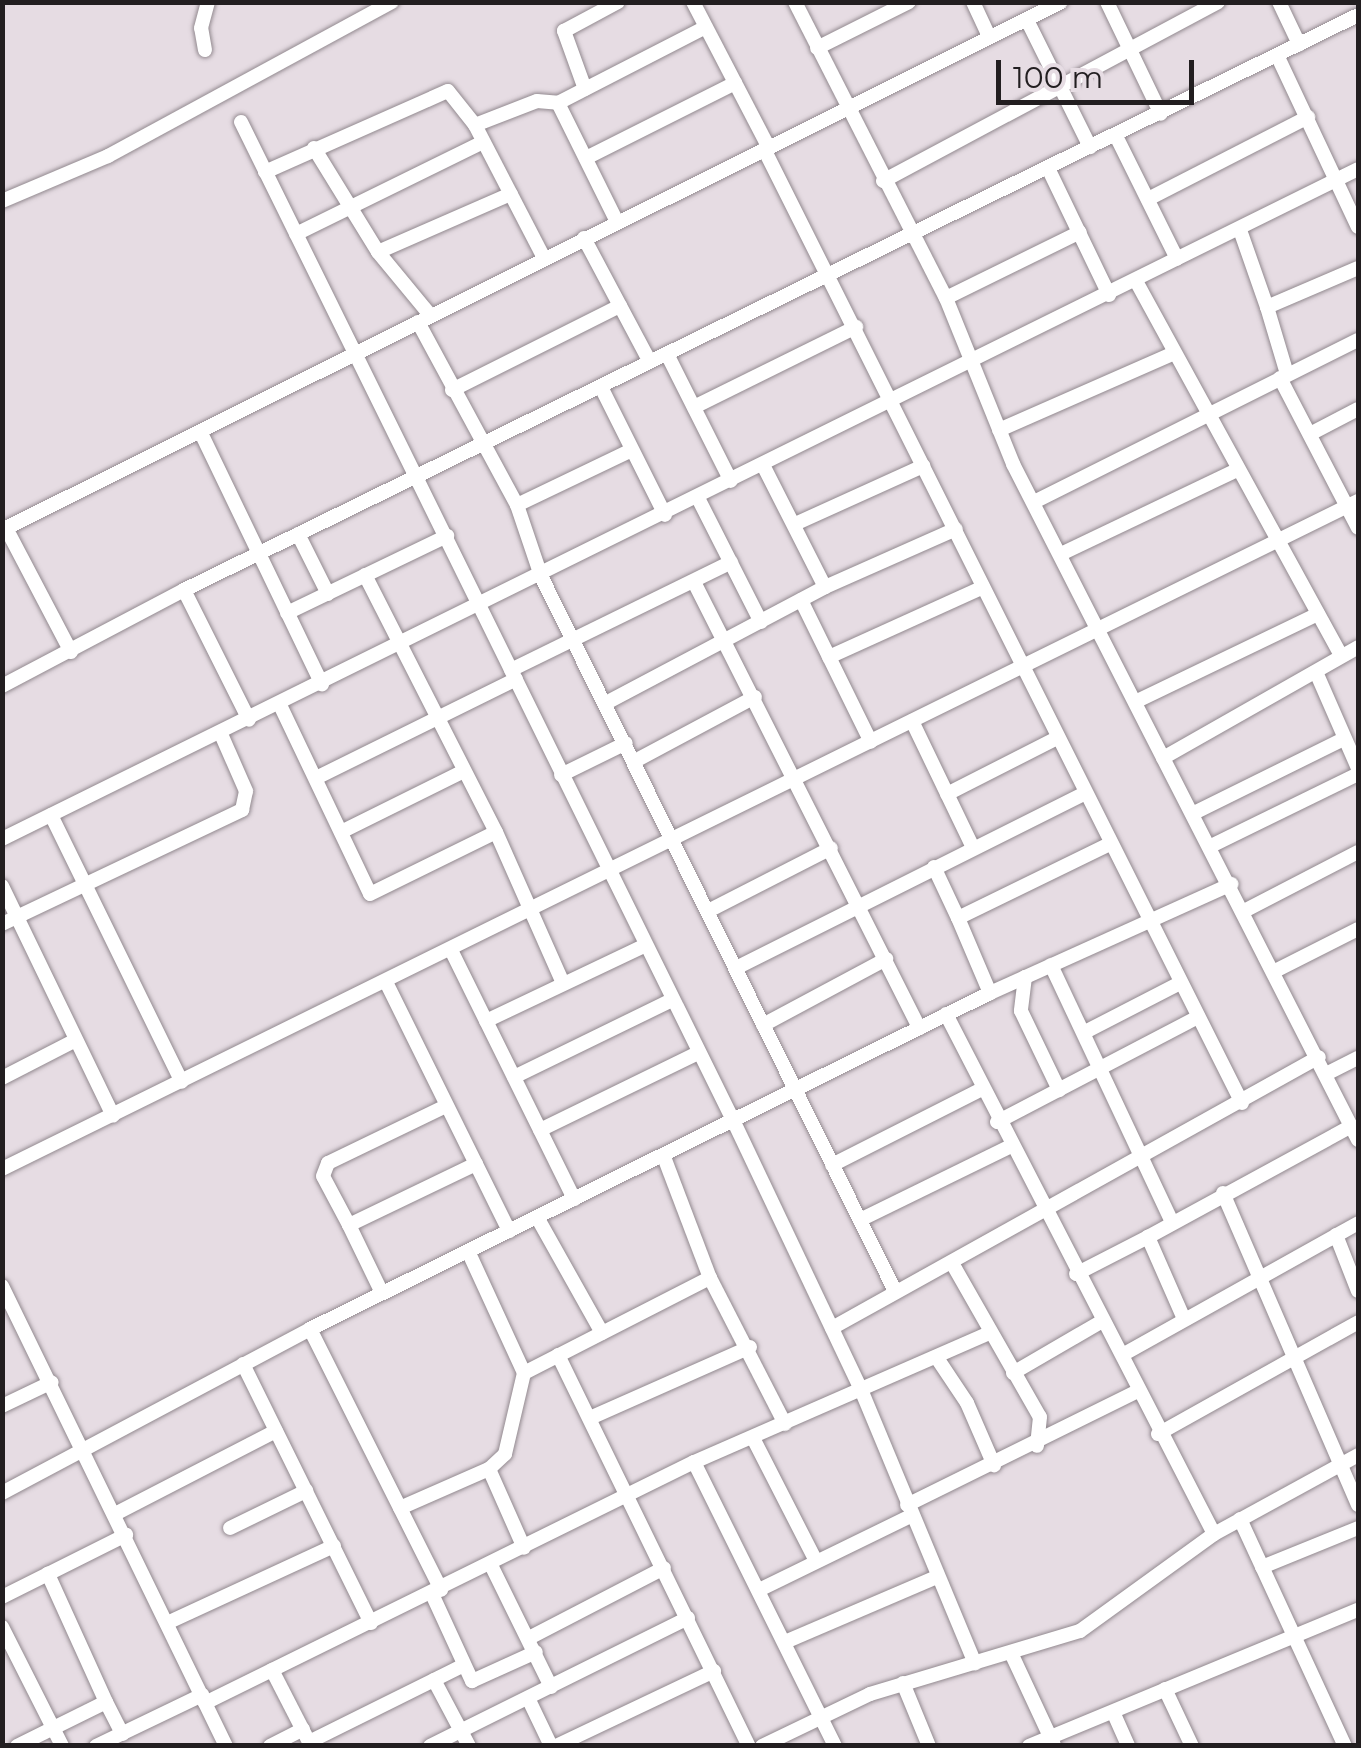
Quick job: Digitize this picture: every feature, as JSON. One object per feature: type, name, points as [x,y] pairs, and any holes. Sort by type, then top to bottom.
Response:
[{"type":"street","points":[[206,50],[201,28],[208,2]]},
{"type":"street","points":[[2,201],[108,156],[392,2]]},
{"type":"street","points":[[585,89],[562,37],[618,2]]},
{"type":"street","points":[[694,2],[1057,738],[1242,1102]]},
{"type":"street","points":[[795,2],[845,109],[946,298],[998,430],[1163,758],[1214,845],[1355,1133],[1223,1193],[1076,1274]]},
{"type":"street","points":[[816,48],[909,2]]},
{"type":"street","points":[[972,2],[989,36]]},
{"type":"street","points":[[71,652],[4,529],[1061,2]]},
{"type":"street","points":[[1107,2],[1162,114]]},
{"type":"street","points":[[883,180],[1218,2]]},
{"type":"street","points":[[1279,2],[1299,44]]},
{"type":"street","points":[[2,686],[184,590],[832,276],[1358,14]]},
{"type":"street","points":[[1027,20],[1090,148]]},
{"type":"street","points":[[474,125],[536,101],[558,103],[706,27]]},
{"type":"street","points":[[1276,55],[1358,227]]},
{"type":"street","points":[[586,158],[736,83]]},
{"type":"street","points":[[265,172],[440,90],[453,93],[544,258]]},
{"type":"street","points":[[558,103],[618,222]]},
{"type":"street","points":[[1148,198],[1308,117]]},
{"type":"street","points":[[241,122],[482,606],[607,874],[734,1122],[862,1392],[908,1511],[975,1663]]},
{"type":"street","points":[[1116,136],[1177,259]]},
{"type":"street","points":[[296,234],[483,142]]},
{"type":"street","points":[[314,148],[425,319],[452,390],[517,504],[540,576],[895,1291]]},
{"type":"street","points":[[1048,168],[1109,294]]},
{"type":"street","points":[[2,839],[482,606],[1358,169]]},
{"type":"street","points":[[378,252],[511,194]]},
{"type":"street","points":[[1240,230],[1267,308],[1284,376],[1310,434],[1353,504],[1358,528]]},
{"type":"street","points":[[946,298],[1080,232]]},
{"type":"street","points":[[584,238],[650,362]]},
{"type":"street","points":[[1267,308],[1358,268]]},
{"type":"street","points":[[1136,281],[1203,412],[1342,655]]},
{"type":"street","points":[[452,390],[620,306]]},
{"type":"street","points":[[694,407],[856,327]]},
{"type":"street","points":[[1034,502],[1203,412],[1358,340]]},
{"type":"street","points":[[667,354],[731,481]]},
{"type":"street","points":[[998,430],[1172,354]]},
{"type":"street","points":[[600,387],[665,514]]},
{"type":"street","points":[[1310,434],[1358,409]]},
{"type":"street","points":[[202,433],[322,684]]},
{"type":"street","points":[[517,504],[632,450]]},
{"type":"street","points":[[763,465],[826,587]]},
{"type":"street","points":[[795,524],[924,466]]},
{"type":"street","points":[[1062,553],[1238,470]]},
{"type":"street","points":[[698,498],[761,622]]},
{"type":"street","points":[[2,1169],[531,912],[1353,504]]},
{"type":"street","points":[[606,704],[826,587],[956,529]]},
{"type":"street","points":[[298,534],[328,594]]},
{"type":"street","points":[[288,613],[447,536]]},
{"type":"street","points":[[316,778],[574,640],[731,562]]},
{"type":"street","points":[[365,575],[462,772],[496,832],[563,983]]},
{"type":"street","points":[[694,582],[860,903],[919,1028]]},
{"type":"street","points":[[829,658],[983,587]]},
{"type":"street","points":[[184,590],[249,720]]},
{"type":"street","points":[[801,600],[871,742]]},
{"type":"street","points":[[1135,702],[1318,614]]},
{"type":"street","points":[[1163,758],[1358,646]]},
{"type":"street","points":[[1214,845],[1358,771],[1316,672]]},
{"type":"street","points":[[635,761],[755,697]]},
{"type":"street","points":[[280,704],[365,890],[376,895],[496,832]]},
{"type":"street","points":[[912,722],[973,848]]},
{"type":"street","points":[[9,920],[242,810],[246,791],[221,734]]},
{"type":"street","points":[[947,794],[1057,738]]},
{"type":"street","points":[[1196,812],[1342,740]]},
{"type":"street","points":[[560,775],[626,743]]},
{"type":"street","points":[[341,832],[462,772]]},
{"type":"street","points":[[736,968],[1085,792]]},
{"type":"street","points":[[51,815],[182,1082]]},
{"type":"street","points":[[958,918],[1110,844]]},
{"type":"street","points":[[708,911],[831,848]]},
{"type":"street","points":[[1246,910],[1358,852]]},
{"type":"street","points":[[934,868],[990,993]]},
{"type":"street","points":[[2,1493],[310,1329],[795,1093],[946,1014],[1231,884]]},
{"type":"street","points":[[2,886],[9,920],[114,1116]]},
{"type":"street","points":[[1275,971],[1358,929]]},
{"type":"street","points":[[486,1022],[644,946]]},
{"type":"street","points":[[451,950],[574,1199]]},
{"type":"street","points":[[764,1026],[886,959]]},
{"type":"street","points":[[1051,965],[1172,1222]]},
{"type":"street","points":[[1025,977],[1021,1012],[1059,1090]]},
{"type":"street","points":[[386,982],[509,1231]]},
{"type":"street","points":[[1085,1032],[1180,983]]},
{"type":"street","points":[[514,1077],[672,1000]]},
{"type":"street","points":[[946,1014],[980,1090],[1100,1323],[1124,1354],[1158,1434],[1214,1534]]},
{"type":"street","points":[[997,1122],[1198,1017]]},
{"type":"street","points":[[2,1078],[76,1040]]},
{"type":"street","points":[[540,1130],[698,1053]]},
{"type":"street","points":[[832,1328],[1142,1160],[1319,1057]]},
{"type":"street","points":[[1326,1074],[1358,1058]]},
{"type":"street","points":[[832,1165],[980,1090]]},
{"type":"street","points":[[382,1294],[323,1176],[328,1162],[446,1106]]},
{"type":"street","points":[[860,1220],[1010,1147]]},
{"type":"street","points":[[664,1157],[710,1278],[750,1347],[784,1424]]},
{"type":"street","points":[[350,1225],[476,1164]]},
{"type":"street","points":[[1223,1193],[1358,1505]]},
{"type":"street","points":[[537,1218],[602,1333]]},
{"type":"street","points":[[1124,1354],[1256,1276],[1358,1223]]},
{"type":"street","points":[[1336,1235],[1358,1290]]},
{"type":"street","points":[[1148,1236],[1184,1319]]},
{"type":"street","points":[[400,1508],[489,1469],[510,1442],[524,1372],[468,1251]]},
{"type":"street","points":[[952,1263],[987,1334],[1040,1418],[1037,1446]]},
{"type":"street","points":[[524,1372],[710,1278]]},
{"type":"street","points":[[2,1286],[226,1746]]},
{"type":"street","points":[[1158,1434],[1358,1322]]},
{"type":"street","points":[[1012,1372],[1100,1323]]},
{"type":"street","points":[[310,1329],[400,1508],[472,1681],[664,1568]]},
{"type":"street","points":[[96,1746],[272,1670],[437,1592],[694,1462],[862,1392],[987,1334]]},
{"type":"street","points":[[590,1418],[750,1347]]},
{"type":"street","points":[[558,1356],[750,1746]]},
{"type":"street","points":[[936,1358],[967,1403],[994,1465]]},
{"type":"street","points":[[243,1364],[371,1623]]},
{"type":"street","points":[[2,1406],[52,1382]]},
{"type":"street","points":[[760,1590],[1138,1391]]},
{"type":"street","points":[[115,1514],[276,1431]]},
{"type":"street","points":[[753,1438],[816,1561]]},
{"type":"street","points":[[762,1746],[821,1715],[903,1683],[1012,1655],[1102,1618],[1214,1534],[1358,1454]]},
{"type":"street","points":[[694,1462],[836,1746]]},
{"type":"street","points":[[489,1469],[524,1548]]},
{"type":"street","points":[[230,1528],[306,1491]]},
{"type":"street","points":[[1240,1519],[1344,1746]]},
{"type":"street","points":[[1262,1566],[1358,1528]]},
{"type":"street","points":[[2,1597],[126,1535]]},
{"type":"street","points":[[166,1623],[334,1546]]},
{"type":"street","points":[[491,1565],[551,1687]]},
{"type":"street","points":[[48,1574],[122,1734]]},
{"type":"street","points":[[785,1642],[937,1577]]},
{"type":"street","points":[[1030,1746],[1052,1742],[1165,1689],[1354,1612],[1358,1630]]},
{"type":"street","points":[[430,1746],[688,1618]]},
{"type":"street","points":[[2,1627],[62,1746]]},
{"type":"street","points":[[1012,1655],[1052,1742]]},
{"type":"street","points":[[270,1746],[308,1739],[464,1665]]},
{"type":"street","points":[[272,1670],[308,1739]]},
{"type":"street","points":[[528,1698],[554,1746],[714,1671]]},
{"type":"street","points":[[434,1680],[469,1746]]},
{"type":"street","points":[[903,1683],[928,1746]]},
{"type":"street","points":[[1165,1689],[1192,1746]]},
{"type":"street","points":[[17,1746],[106,1702]]},
{"type":"street","points":[[1114,1714],[1128,1746]]}]
